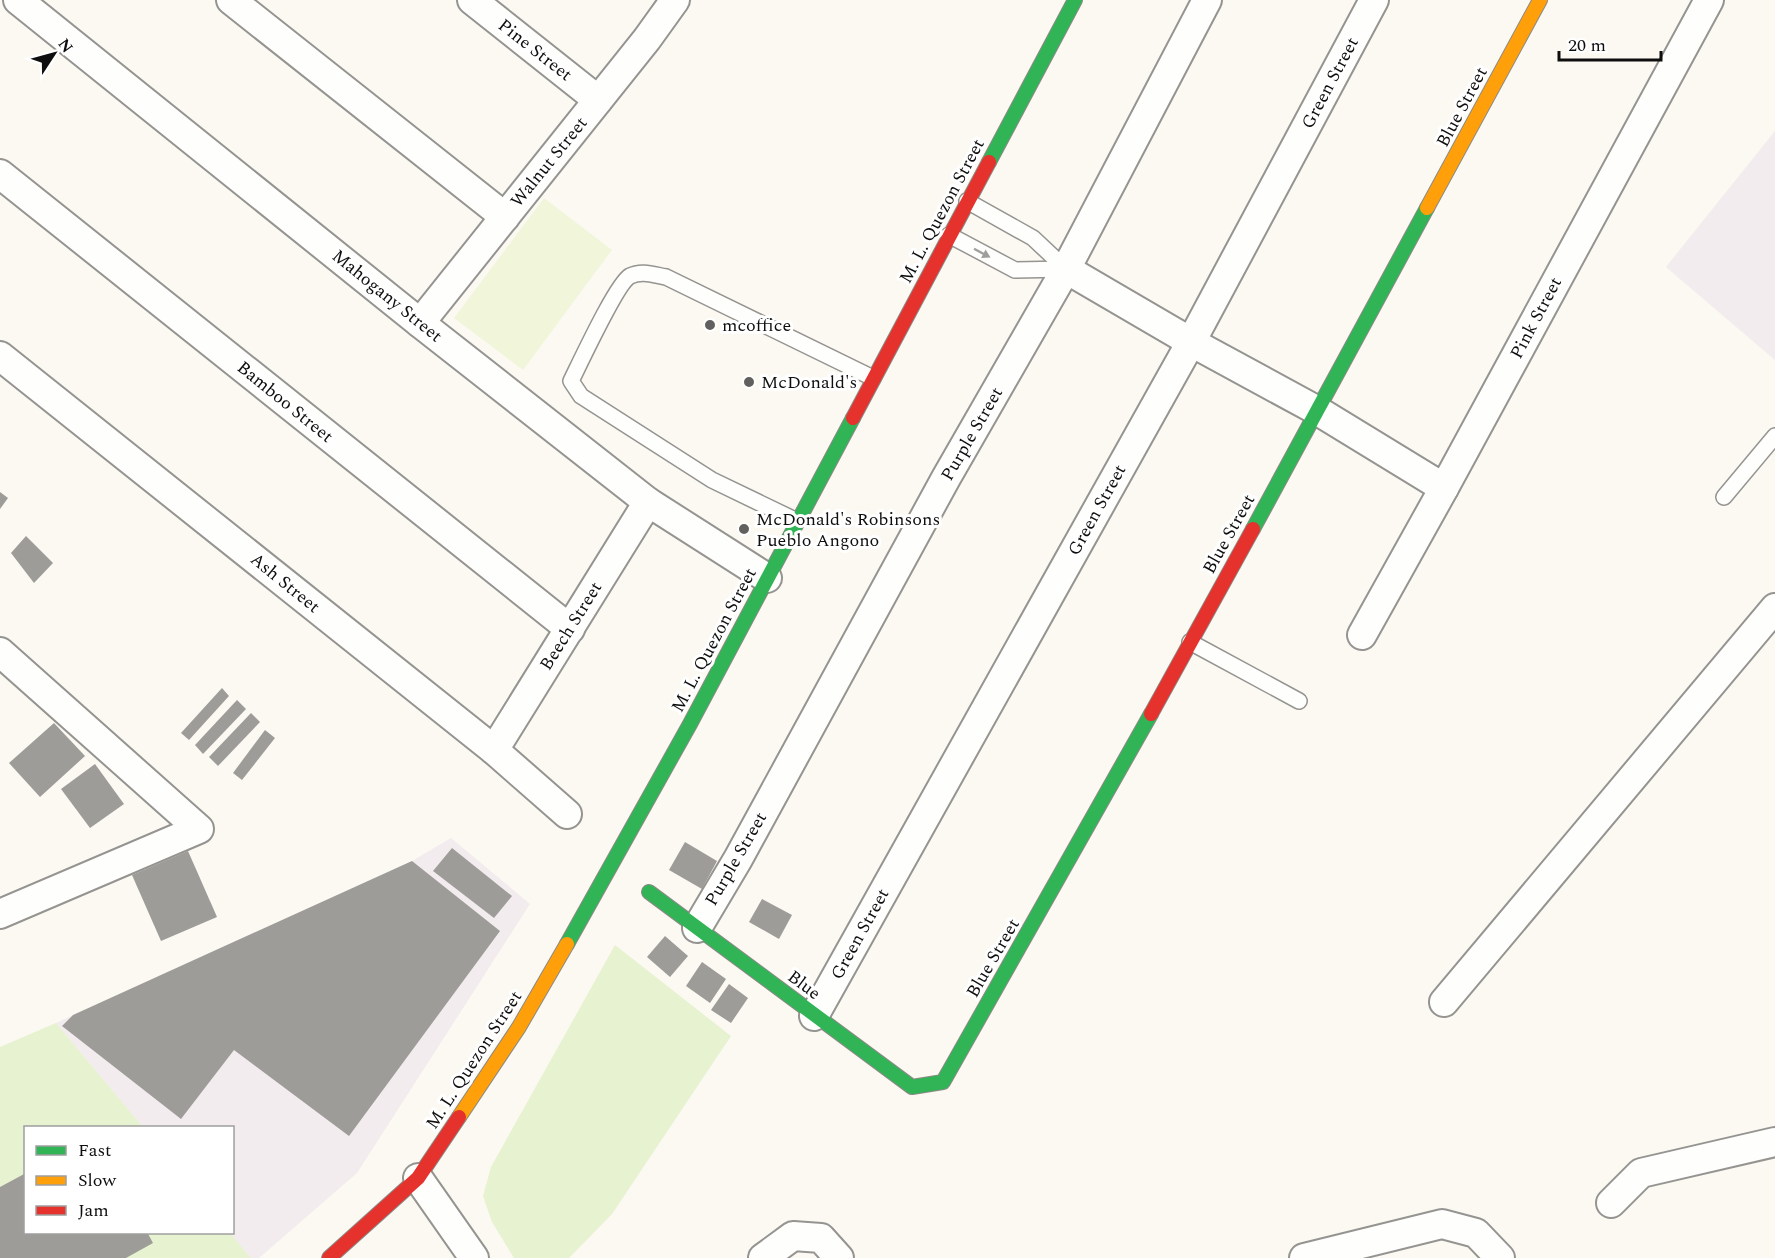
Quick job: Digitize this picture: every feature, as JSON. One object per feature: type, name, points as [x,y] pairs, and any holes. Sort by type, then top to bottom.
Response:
[{"type":"street","name":"Mahogany Street","points":[[18,0],[420,323],[648,502],[766,578]]},
{"type":"street","points":[[231,0],[505,217]]},
{"type":"street","name":"Pine Street","points":[[472,0],[598,100]]},
{"type":"street","name":"Walnut Street","points":[[420,323],[647,39],[675,0]]},
{"type":"street","name":"M. L. Quezon Street","points":[[329,1258],[418,1178],[519,1028],[624,844],[1075,0]]},
{"type":"street","name":"Purple Street","points":[[697,928],[946,478],[1066,269],[1208,0]]},
{"type":"street","name":"Green Street","points":[[814,1016],[1191,342],[1374,0]]},
{"type":"street","name":"Blue Street","points":[[943,1082],[1047,901],[1318,411],[1540,0]]},
{"type":"street","name":"Pink Street","points":[[1362,634],[1444,488],[1709,0]]},
{"type":"street","name":"Bamboo Street","points":[[0,174],[570,629]]},
{"type":"street","points":[[1066,269],[1191,342],[1318,411],[1444,488]]},
{"type":"street","name":"Ash Street","points":[[0,356],[494,750],[567,814]]},
{"type":"street","name":"Beech Street","points":[[494,750],[648,502]]},
{"type":"street","points":[[1444,1002],[1775,608]]},
{"type":"street","points":[[0,652],[199,829],[0,914]]},
{"type":"street","name":"Blue","points":[[649,892],[912,1088],[943,1082]]},
{"type":"street","points":[[1611,1203],[1641,1173],[1775,1142]]},
{"type":"street","points":[[418,1178],[474,1258]]},
{"type":"street","points":[[1304,1258],[1442,1224],[1476,1233],[1500,1258]]},
{"type":"street","points":[[763,1258],[789,1225],[821,1238],[839,1258]]},
{"type":"lane","points":[[967,201],[1033,238],[1066,269]]},
{"type":"lane","points":[[949,235],[1015,270],[1066,269]]},
{"type":"lane","points":[[797,521],[712,480],[581,396],[571,381],[611,303],[628,277],[640,272],[666,277],[873,378]]},
{"type":"lane","points":[[1724,497],[1775,436]]},
{"type":"lane","points":[[1190,642],[1299,701]]},
{"type":"shaded area","points":[[1775,131],[1775,360],[1666,267]]},
{"type":"shaded area","points":[[451,838],[530,904],[357,1173],[259,1258],[251,1258],[231,1234],[234,1234],[234,1126],[142,1126],[56,1023],[412,861]]},
{"type":"green space","points":[[544,198],[612,250],[523,370],[454,318]]},
{"type":"green space","points":[[615,945],[731,1036],[612,1214],[569,1258],[514,1258],[492,1222],[483,1196],[491,1167]]},
{"type":"green space","points":[[56,1023],[142,1126],[24,1126],[24,1234],[231,1234],[251,1258],[0,1258],[0,1047]]},
{"type":"building","points":[[0,492],[8,498],[0,509]]},
{"type":"building","points":[[26,536],[53,563],[34,583],[11,553]]},
{"type":"building","points":[[222,688],[229,696],[189,740],[181,733]]},
{"type":"building","points":[[237,700],[246,709],[203,754],[195,745]]},
{"type":"building","points":[[251,713],[260,722],[218,766],[209,757]]},
{"type":"building","points":[[54,723],[85,756],[40,797],[9,763]]},
{"type":"building","points":[[265,730],[275,738],[242,780],[233,773]]},
{"type":"building","points":[[95,764],[124,804],[90,828],[61,789]]},
{"type":"building","points":[[685,842],[717,861],[702,889],[669,870]]},
{"type":"building","points":[[452,848],[512,896],[494,918],[433,871]]},
{"type":"building","points":[[188,851],[217,917],[161,941],[132,875]]},
{"type":"building","points":[[412,861],[500,931],[349,1136],[234,1050],[181,1119],[62,1026],[73,1015]]},
{"type":"building","points":[[762,899],[792,915],[779,939],[749,922]]},
{"type":"building","points":[[665,936],[688,956],[670,977],[647,957]]},
{"type":"building","points":[[702,962],[726,979],[710,1003],[686,986]]},
{"type":"building","points":[[729,984],[748,998],[731,1023],[711,1010]]},
{"type":"building","points":[[24,1174],[24,1234],[148,1234],[153,1243],[126,1258],[0,1258],[0,1187]]},
{"type":"traffic: fast","points":[[989,162],[1075,0]]},
{"type":"traffic: fast","points":[[1253,529],[1427,208]]},
{"type":"traffic: fast","points":[[567,944],[690,724],[853,418]]},
{"type":"traffic: fast","points":[[649,892],[912,1087],[943,1082],[1151,714]]},
{"type":"traffic: slow","points":[[1427,208],[1540,0]]},
{"type":"traffic: slow","points":[[459,1117],[519,1027],[567,944]]},
{"type":"traffic: jam","points":[[853,418],[989,162]]},
{"type":"traffic: jam","points":[[1151,714],[1253,529]]},
{"type":"traffic: jam","points":[[329,1258],[418,1178],[459,1117]]},
{"type":"place","name":"mcoffice","points":[[710,325]]},
{"type":"place","name":"McDonald's","points":[[749,382]]},
{"type":"place","name":"McDonald's Robinsons Pueblo Angono","points":[[744,529]]}]
